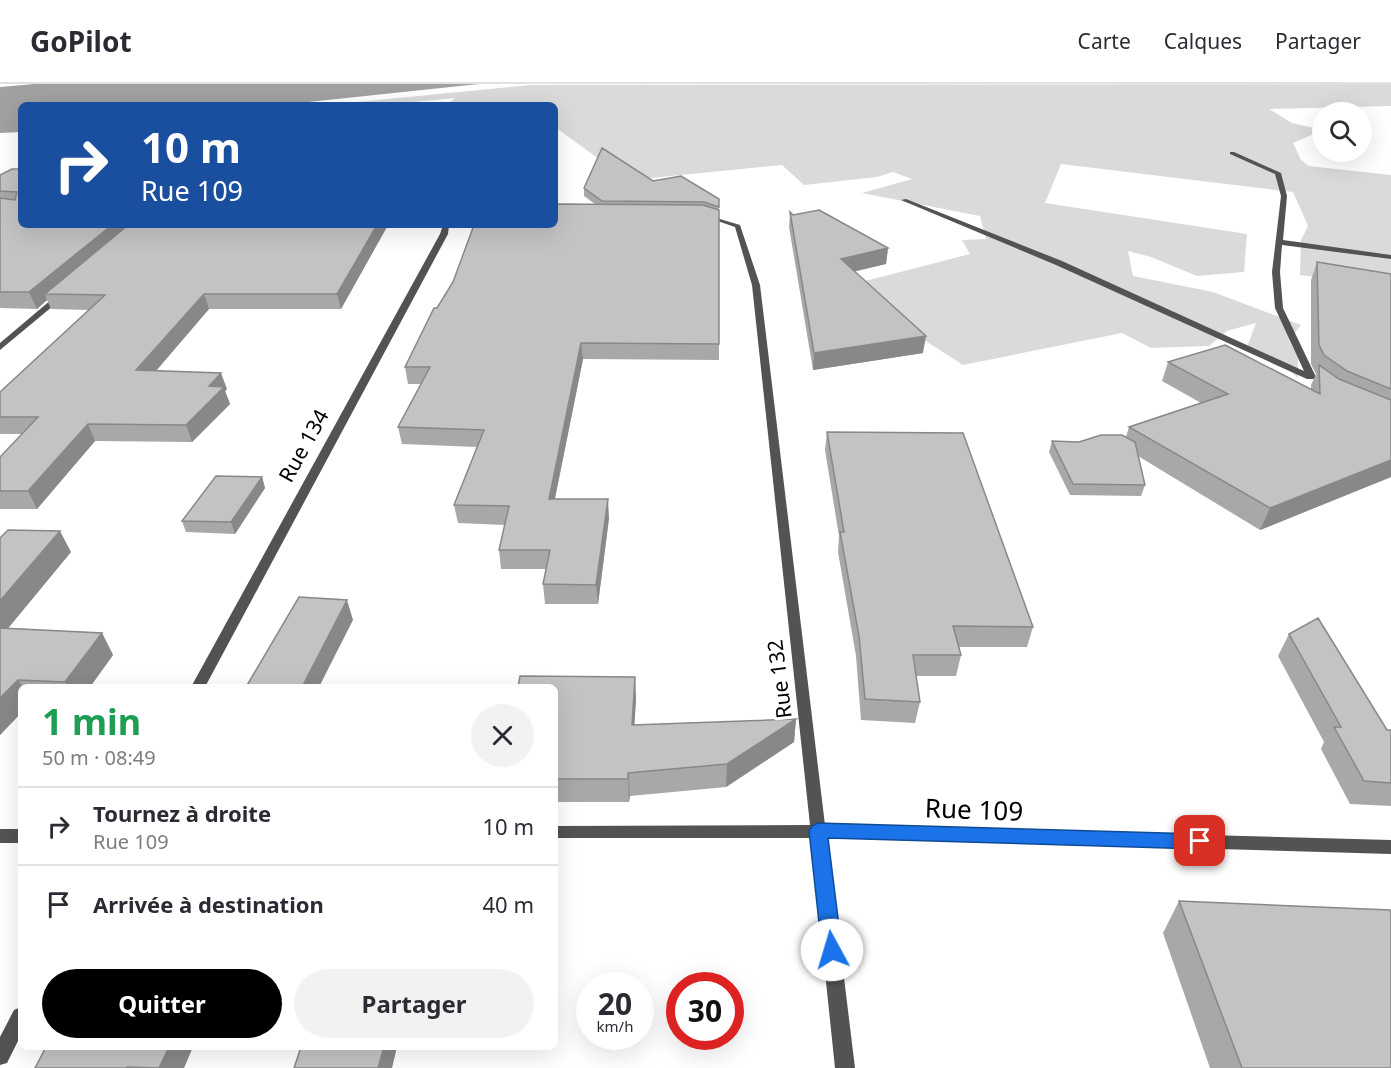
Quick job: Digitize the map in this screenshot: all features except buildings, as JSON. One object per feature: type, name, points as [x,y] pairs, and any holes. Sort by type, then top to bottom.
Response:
[{"type":"street","points":[[904,200],[1059,263],[1314,379],[1279,308],[1276,272],[1284,196],[1278,173],[1232,153]]},
{"type":"street","name":"Rue 132","points":[[693,214],[704,214],[738,226],[756,285],[845,1068]]},
{"type":"street","name":"Rue 134","points":[[200,684],[445,228]]},
{"type":"street","points":[[1279,242],[1391,257]]},
{"type":"street","points":[[0,347],[69,289]]},
{"type":"street","name":"Rue 109","points":[[558,832],[818,831],[1391,847]]},
{"type":"street","points":[[0,836],[18,836]]},
{"type":"street","points":[[0,1056],[18,1022]]},
{"type":"shaded area","points":[[34,84],[479,84],[308,102],[18,102],[18,132],[0,133],[0,87]]},
{"type":"shaded area","points":[[1391,84],[1391,106],[1372,106],[1372,102],[1312,102],[1312,108],[1269,109],[1292,123],[1312,128],[1312,135],[1293,143],[1301,160],[1309,166],[1391,175],[1391,287],[1300,275],[1301,240],[1308,226],[1293,192],[1061,164],[1045,203],[1247,234],[1244,272],[1197,276],[1151,257],[1128,251],[1133,276],[1213,292],[1301,325],[1289,340],[1298,357],[1298,378],[1277,359],[1247,347],[1256,323],[1227,331],[1209,346],[1151,348],[1122,333],[963,365],[842,287],[970,254],[962,240],[986,239],[980,216],[862,193],[912,179],[893,172],[877,177],[804,185],[782,165],[651,178],[625,178],[558,129],[558,102],[450,102],[455,98],[414,102],[357,102],[530,85]]},
{"type":"route","points":[[832,950],[818,831],[1200,841]]}]
